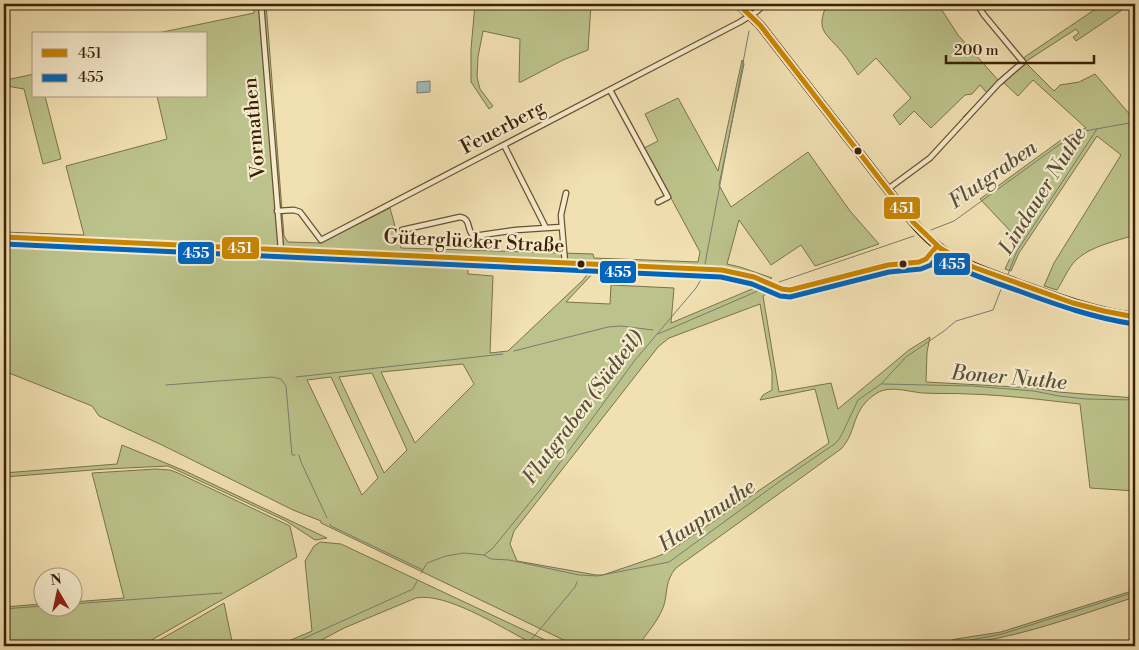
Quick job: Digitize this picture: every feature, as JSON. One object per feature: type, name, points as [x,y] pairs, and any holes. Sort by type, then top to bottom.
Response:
[{"type":"main road","points":[[738,4],[768,34],[923,233],[937,246],[965,264],[1013,282],[1086,307],[1135,317]]},
{"type":"street","name":"Vormathen","points":[[261,4],[281,250]]},
{"type":"street","name":"Feuerberg","points":[[277,211],[294,210],[300,212],[322,240],[610,90],[750,15],[765,4]]},
{"type":"street","points":[[888,189],[930,158],[1000,83],[1023,62],[976,4]]},
{"type":"street","points":[[610,90],[668,197],[658,202]]},
{"type":"street","points":[[504,145],[546,228]]},
{"type":"street","points":[[565,263],[561,215],[566,193]]},
{"type":"street","points":[[402,230],[460,217],[467,221],[470,233],[474,236],[516,230],[562,227]]},
{"type":"street","name":"Güterglücker Straße","points":[[6,238],[722,270],[746,274],[786,290],[794,290],[888,265],[919,262],[926,259],[937,246]]},
{"type":"green space","points":[[254,4],[266,4],[284,236],[288,242],[321,243],[390,208],[401,248],[593,254],[594,258],[698,262],[700,252],[644,148],[658,141],[645,114],[678,98],[718,171],[742,60],[744,64],[719,185],[731,207],[808,152],[850,211],[879,244],[815,266],[801,245],[771,265],[739,220],[727,264],[772,278],[765,284],[773,289],[763,296],[779,392],[831,383],[838,409],[909,350],[930,337],[927,352],[926,382],[1035,388],[1058,392],[1135,398],[1135,491],[1090,488],[1080,404],[997,395],[923,393],[888,389],[877,393],[862,406],[850,435],[841,449],[676,568],[668,581],[662,611],[638,646],[576,646],[321,523],[321,521],[293,510],[99,416],[92,406],[4,371],[4,232],[84,235],[66,166],[167,139],[157,98],[208,98],[208,32],[163,32],[254,13]],"holes":[[[468,263],[591,269],[583,280],[508,351],[490,353],[493,276],[468,274]],[[597,269],[729,275],[748,278],[764,284],[671,323],[674,288],[611,285],[610,304],[566,302]],[[760,304],[772,372],[772,390],[763,395],[760,400],[815,389],[829,443],[670,551],[656,557],[603,575],[517,561],[510,544],[514,531],[658,347],[669,338]],[[463,364],[474,384],[415,443],[381,372]],[[372,373],[407,450],[384,473],[339,377]],[[331,377],[378,478],[362,495],[307,380]]]},
{"type":"green space","points":[[475,4],[591,4],[588,50],[519,82],[520,39],[483,31],[478,57],[477,77],[480,89],[493,106],[489,109],[471,82],[471,49]]},
{"type":"green space","points":[[827,4],[938,4],[958,35],[999,81],[1026,56],[1100,6],[1105,9],[1114,4],[1131,4],[1076,41],[1073,37],[1079,33],[1076,29],[1025,62],[1054,91],[1060,85],[1079,82],[1095,74],[1132,117],[1135,117],[1135,235],[1104,245],[1082,255],[1070,267],[1057,290],[1044,286],[1054,263],[1121,155],[1097,136],[1019,253],[1011,271],[1005,269],[1013,252],[1014,235],[980,199],[1061,140],[1086,128],[1033,80],[1018,96],[1003,82],[966,121],[963,117],[987,93],[980,85],[972,94],[965,95],[931,128],[914,111],[900,125],[893,115],[911,98],[876,58],[858,75],[824,31],[822,20]]},
{"type":"green space","points":[[32,74],[32,98],[46,98],[61,159],[43,164],[24,89],[7,86],[6,80]]},
{"type":"green space","points":[[122,445],[185,471],[327,538],[315,540],[286,521],[168,466],[4,477],[4,473],[117,464]]},
{"type":"green space","points":[[156,469],[170,470],[178,473],[290,526],[297,557],[141,646],[4,646],[4,607],[32,605],[32,618],[82,618],[82,601],[124,598],[92,473]]},
{"type":"green space","points":[[320,542],[341,544],[558,646],[521,646],[526,640],[472,612],[442,600],[416,598],[344,628],[316,643],[316,646],[277,646],[312,631],[305,561],[314,546]]},
{"type":"green space","points":[[1135,590],[1135,597],[1035,629],[982,641],[932,646],[956,639],[1001,632]]},
{"type":"green space","points":[[224,603],[233,646],[149,646]]},
{"type":"water","points":[[430,81],[430,92],[417,93],[417,82]]},
{"type":"waterway","name":"Flutgraben (Südteil)","points":[[705,264],[749,31]]},
{"type":"waterway","name":"Flutgraben","points":[[931,230],[954,221],[1070,137],[1085,131],[1135,122]]},
{"type":"waterway","name":"Lindauer Nuthe","points":[[1008,274],[1017,251],[1097,129]]},
{"type":"waterway","name":"Lindauer Nuthe","points":[[779,282],[914,236]]},
{"type":"waterway","name":"Flutgraben (Südteil)","points":[[484,555],[493,548],[540,490],[635,360],[696,288],[703,276]]},
{"type":"waterway","name":"Hauptnuthe","points":[[421,573],[427,563],[446,556],[464,553],[484,555],[491,559],[509,560],[579,575],[597,576],[669,562],[836,443],[858,400],[881,384],[906,357],[956,321],[993,310],[1003,284]]},
{"type":"waterway","points":[[658,334],[767,287]]},
{"type":"waterway","points":[[514,351],[608,327],[621,326],[653,330]]},
{"type":"waterway","points":[[296,377],[503,354]]},
{"type":"waterway","points":[[166,385],[272,377],[281,379],[286,386],[292,455],[295,455]]},
{"type":"waterway","name":"Boner Nuthe","points":[[882,384],[972,386],[1034,391],[1086,399],[1135,400]]},
{"type":"waterway","points":[[299,455],[327,518]]},
{"type":"waterway","points":[[330,524],[423,570]]},
{"type":"waterway","name":"Hauptnuthe","points":[[287,646],[413,589],[417,581]]},
{"type":"waterway","points":[[526,646],[575,587],[577,582]]},
{"type":"waterway","points":[[940,646],[1002,634],[1135,592]]},
{"type":"waterway","points":[[82,603],[222,593]]},
{"type":"waterway","points":[[4,609],[32,607]]},
{"type":"transit line","name":"451","points":[[738,4],[760,25],[913,222],[940,248],[973,267],[1073,303],[1135,317]]},
{"type":"transit line","name":"451","points":[[4,237],[722,270],[754,277],[782,289],[790,290],[888,265],[919,262],[926,259],[937,246]]},
{"type":"transit line","name":"455","points":[[4,244],[721,277],[752,284],[780,296],[790,297],[889,272],[921,269],[931,265],[938,256],[977,276],[1047,301],[1090,315],[1134,324]]}]
